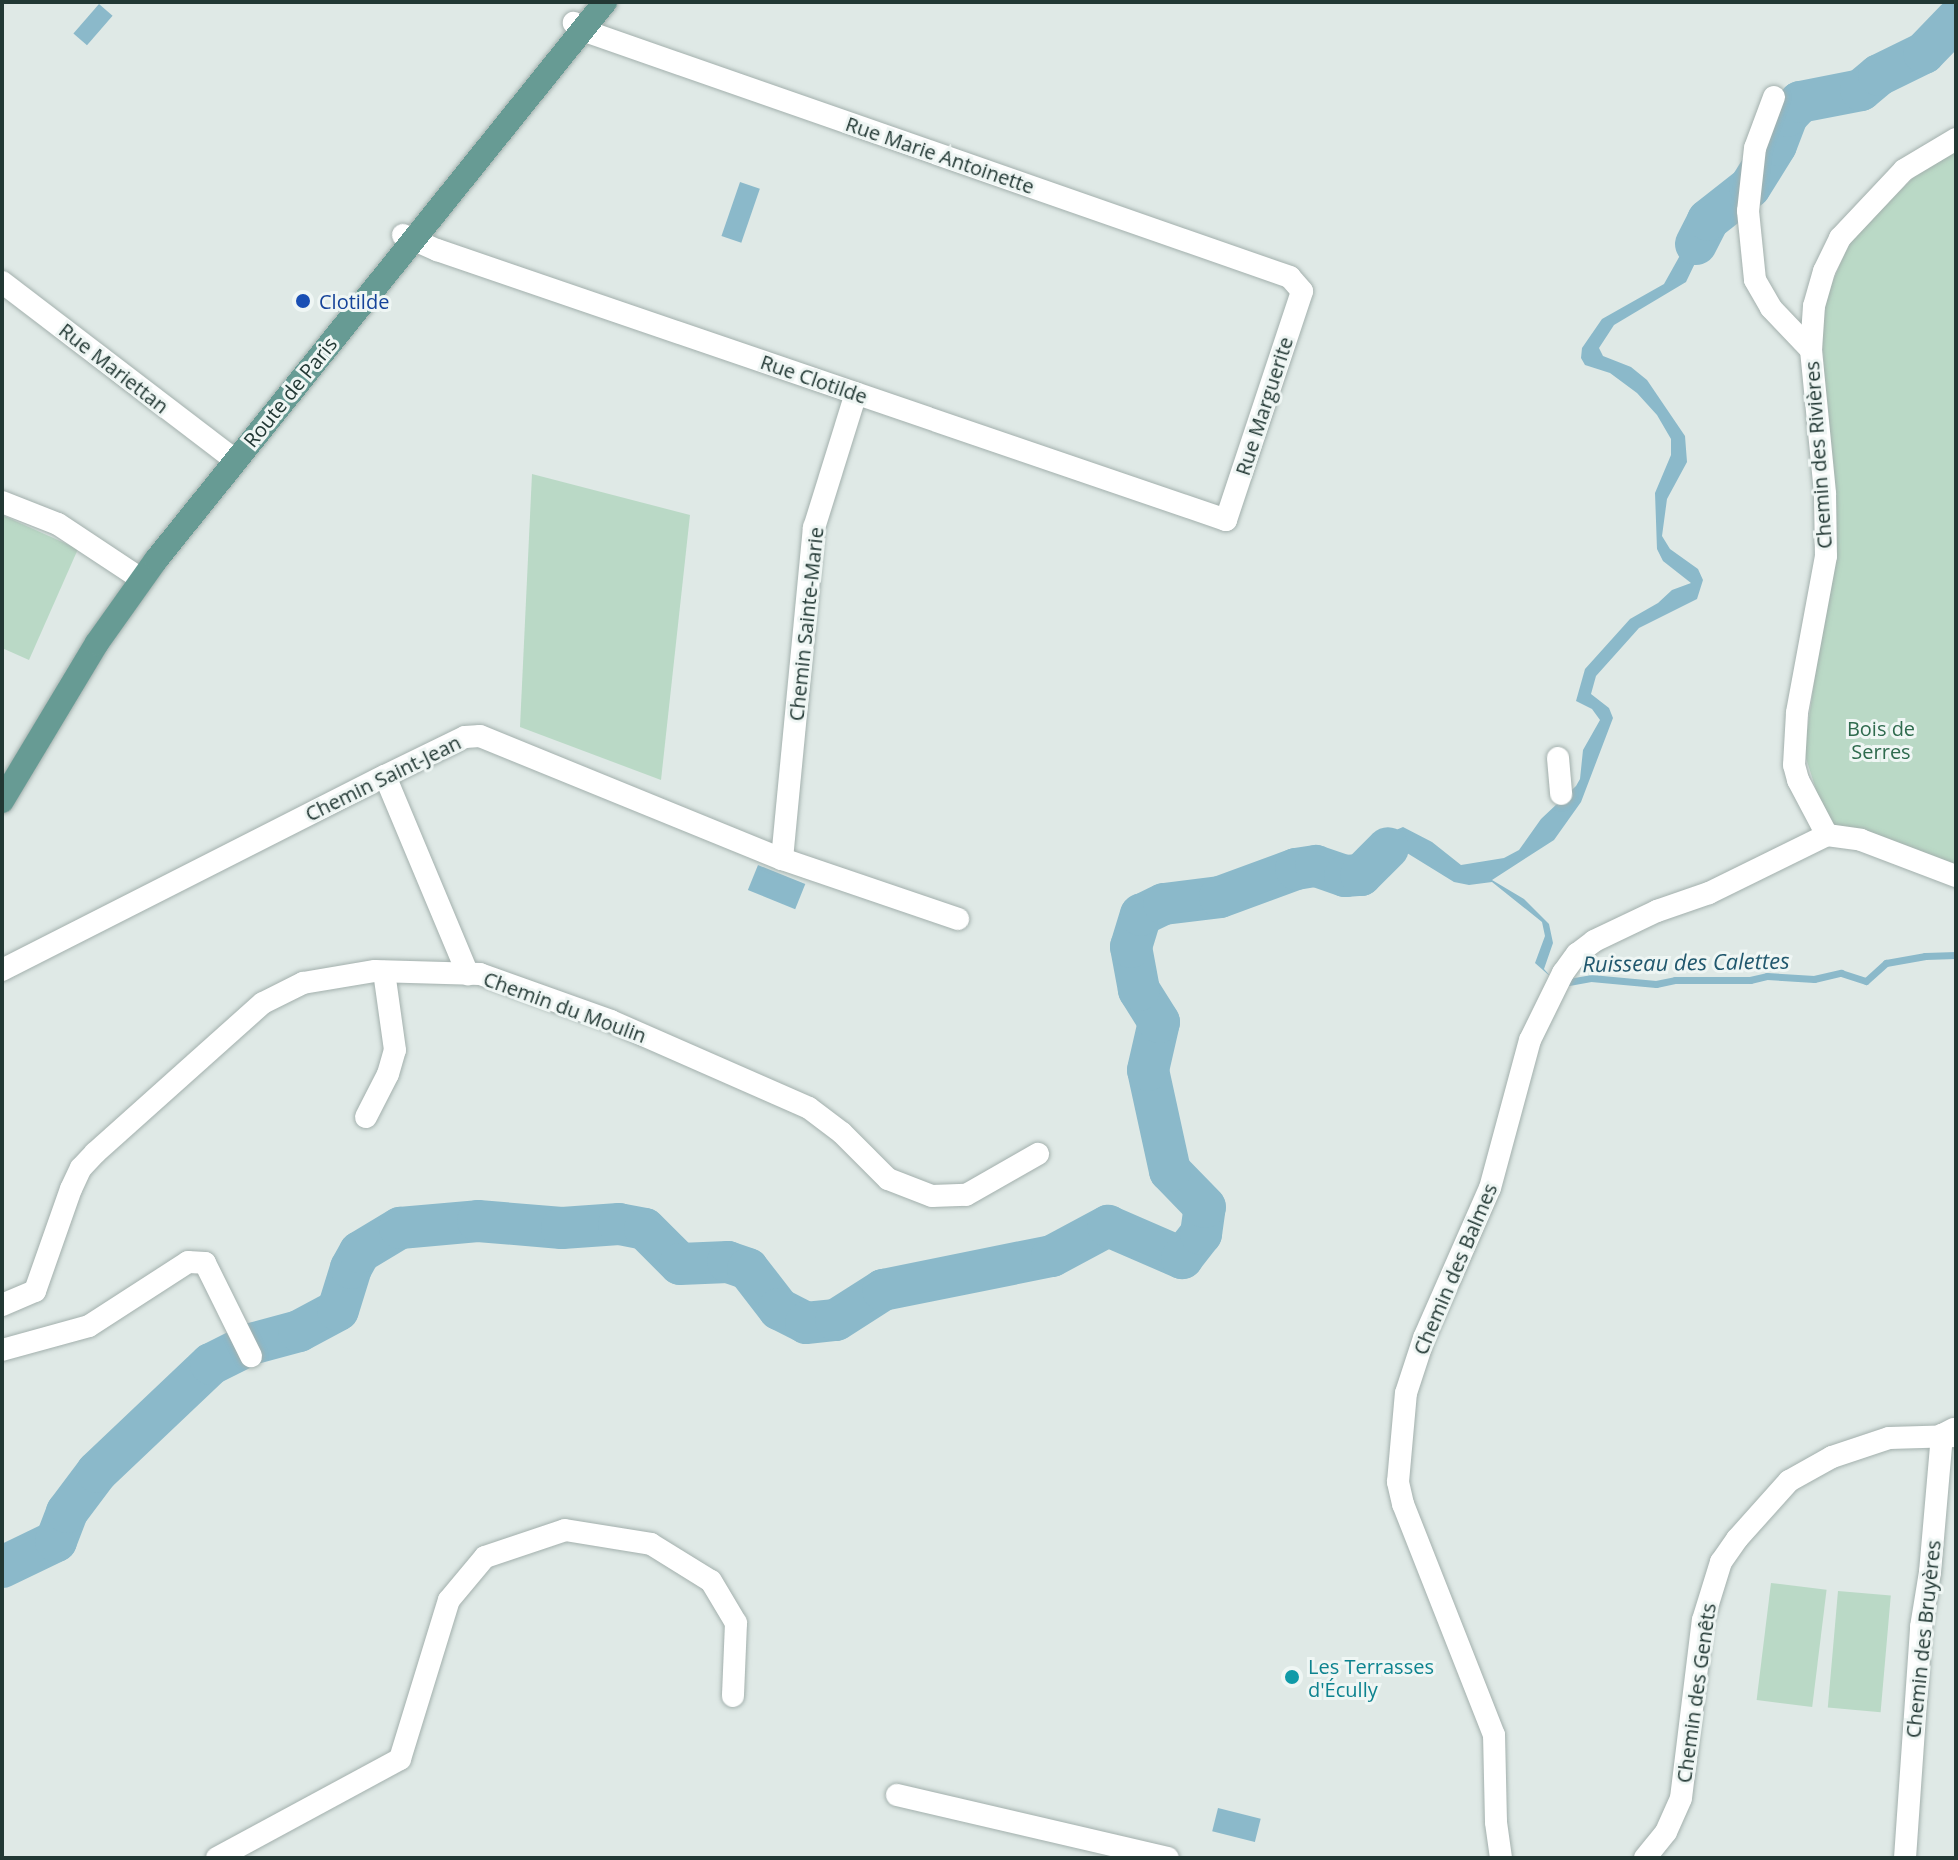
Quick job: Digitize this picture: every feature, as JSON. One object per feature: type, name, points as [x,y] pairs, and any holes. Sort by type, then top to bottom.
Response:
[{"type":"main road","name":"Route de Paris","points":[[578,26],[591,2]]},
{"type":"main road","name":"Route de Paris","points":[[2,782],[35,722],[132,573],[578,26],[605,2]]},
{"type":"main road","name":"Route de Paris","points":[[2,801],[97,643],[156,560],[407,238]]},
{"type":"street","name":"Rue Marie Antoinette","points":[[578,26],[1290,277],[1302,291]]},
{"type":"street","name":"Chemin des Rivières","points":[[1774,97],[1755,148],[1748,211],[1755,280],[1771,308],[1811,350],[1825,494],[1826,556],[1797,713],[1794,765],[1802,792],[1827,835]]},
{"type":"street","points":[[1811,350],[1814,306],[1824,271],[1840,238],[1904,170],[1956,139]]},
{"type":"street","name":"Rue Clotilde","points":[[407,238],[1226,520]]},
{"type":"street","name":"Rue Mariettan","points":[[2,282],[227,454]]},
{"type":"street","name":"Rue Marguerite","points":[[1226,520],[1302,291]]},
{"type":"street","name":"Chemin Sainte-Marie","points":[[782,859],[814,528],[856,393]]},
{"type":"street","points":[[2,502],[58,524],[132,573]]},
{"type":"street","name":"Chemin Saint-Jean","points":[[2,970],[385,776],[465,737],[480,736],[782,859],[958,919]]},
{"type":"street","points":[[1558,758],[1561,794]]},
{"type":"street","points":[[385,776],[468,974]]},
{"type":"street","points":[[1827,835],[1861,840],[1956,876]]},
{"type":"street","name":"Chemin des Balmes","points":[[1501,1858],[1496,1822],[1494,1735],[1403,1504],[1398,1482],[1406,1393],[1424,1338],[1490,1188],[1530,1040],[1559,980],[1594,941],[1657,911],[1709,893],[1827,835]]},
{"type":"street","points":[[366,1117],[388,1074],[395,1050],[384,972]]},
{"type":"street","name":"Chemin du Moulin","points":[[2,1305],[35,1291],[81,1168],[263,1003],[303,983],[384,972],[480,974],[611,1021],[809,1108],[842,1133],[888,1179],[932,1196],[966,1195],[1038,1154]]},
{"type":"street","points":[[2,1350],[89,1326],[188,1262],[205,1263],[238,1324],[246,1348]]},
{"type":"street","name":"Chemin des Genêts","points":[[1645,1858],[1666,1832],[1681,1798],[1703,1620],[1721,1562],[1737,1539],[1789,1481],[1832,1457],[1889,1438],[1951,1433]]},
{"type":"street","name":"Chemin des Bruyères","points":[[1905,1858],[1921,1627],[1951,1433]]},
{"type":"street","points":[[217,1858],[400,1759],[449,1600],[485,1557],[565,1530],[651,1544],[711,1581],[736,1623],[733,1696]]},
{"type":"street","points":[[897,1795],[1168,1858]]},
{"type":"green space","name":"Bois de Serres","points":[[1956,151],[1956,870],[1828,827],[1804,752],[1833,553],[1821,310],[1850,240],[1918,173]]},
{"type":"green space","points":[[532,474],[690,515],[661,780],[520,727]]},
{"type":"green space","points":[[2,515],[78,549],[29,660],[2,648]]},
{"type":"green space","points":[[1771,1583],[1827,1590],[1812,1707],[1757,1700]]},
{"type":"green space","points":[[1838,1591],[1891,1596],[1881,1712],[1828,1708]]},
{"type":"water","points":[[99,4],[113,16],[87,45],[73,33]]},
{"type":"water","points":[[740,182],[760,189],[741,243],[721,236]]},
{"type":"water","points":[[1732,195],[1734,210],[1709,234],[1686,282],[1614,325],[1599,348],[1603,356],[1631,367],[1647,380],[1685,436],[1687,462],[1667,499],[1662,536],[1670,549],[1698,569],[1703,580],[1697,599],[1639,628],[1596,676],[1591,694],[1609,708],[1613,718],[1581,802],[1554,840],[1492,880],[1524,899],[1549,924],[1553,943],[1544,969],[1552,978],[1535,963],[1545,936],[1542,922],[1492,882],[1469,885],[1454,882],[1407,853],[1399,854],[1376,875],[1362,882],[1312,871],[1220,903],[1217,890],[1279,863],[1317,860],[1337,875],[1347,874],[1389,833],[1403,827],[1432,842],[1461,865],[1504,858],[1519,850],[1541,819],[1576,786],[1580,779],[1583,750],[1600,720],[1592,709],[1576,701],[1585,669],[1630,619],[1658,603],[1672,590],[1691,583],[1663,561],[1657,549],[1655,493],[1671,455],[1671,439],[1657,415],[1637,393],[1610,373],[1585,365],[1581,358],[1582,348],[1602,319],[1664,284],[1702,216]]},
{"type":"water","points":[[758,865],[805,884],[795,909],[748,890]]},
{"type":"water","points":[[1218,1808],[1261,1819],[1255,1842],[1212,1831]]},
{"type":"waterway","points":[[1696,244],[1708,220],[1750,187],[1776,145],[1787,116],[1800,102],[1861,90],[1879,75],[1924,53],[1956,20]]},
{"type":"waterway","points":[[2,1567],[56,1541],[67,1512],[97,1472],[211,1364],[251,1344],[299,1331],[338,1310],[351,1268],[360,1252],[400,1228],[478,1221],[562,1228],[619,1224],[645,1229],[680,1264],[728,1262],[748,1269],[779,1309],[806,1323],[836,1320],[883,1290],[1052,1256],[1108,1226],[1182,1258],[1201,1234],[1205,1207],[1170,1171],[1148,1070],[1159,1022],[1139,990],[1131,947],[1141,915],[1164,904],[1220,897],[1296,869],[1316,866],[1345,876],[1361,875],[1388,848]]},
{"type":"waterway","name":"Ruisseau des Calettes","points":[[1563,983],[1591,978],[1656,984],[1675,980],[1750,980],[1767,976],[1814,979],[1841,973],[1866,981],[1886,963],[1925,956],[1956,955]]},
{"type":"place","name":"Clotilde","points":[[303,301]]},
{"type":"place","name":"Les Terrasses d'Écully","points":[[1292,1677]]}]
